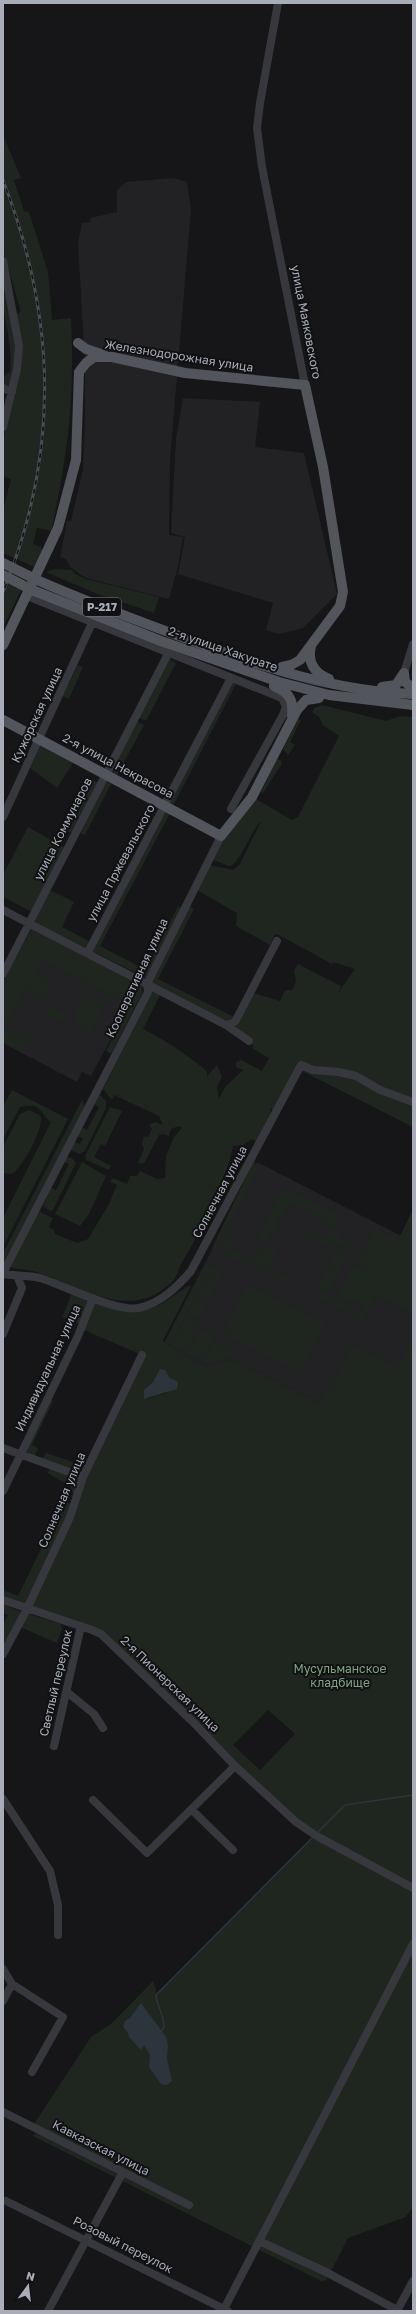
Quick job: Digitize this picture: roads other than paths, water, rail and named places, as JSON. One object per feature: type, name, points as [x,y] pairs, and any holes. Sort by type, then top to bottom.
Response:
[{"type":"main road","points":[[78,342],[86,349],[112,357]]},
{"type":"main road","name":"Железнодорожная улица","points":[[3,645],[30,593],[58,528],[76,460],[79,372],[86,363],[94,358],[112,357],[185,373],[305,385]]},
{"type":"main road","name":"улица Маяковского","points":[[282,667],[296,664],[340,606],[342,586],[323,467],[305,385]]},
{"type":"main road","name":"2-я улица Хакурате","points":[[3,563],[37,580],[167,632],[238,657],[331,681],[390,693],[413,694]]},
{"type":"main road","points":[[3,575],[30,593]]},
{"type":"main road","name":"2-я улица Хакурате","points":[[30,593],[83,611],[234,668],[325,697],[413,705]]},
{"type":"main road","points":[[314,640],[310,657],[312,667],[317,674],[331,681]]},
{"type":"main road","points":[[238,657],[262,661],[331,681],[413,689]]},
{"type":"main road","points":[[234,668],[275,686],[290,696],[293,704],[292,718]]},
{"type":"main road","points":[[388,687],[396,685],[404,673]]},
{"type":"main road","points":[[404,673],[405,682],[413,689]]},
{"type":"main road","points":[[275,686],[375,707],[413,710]]},
{"type":"main road","points":[[292,718],[306,700],[325,697]]},
{"type":"main road","name":"Кооперативная улица","points":[[221,836],[252,797],[292,718]]},
{"type":"main road","name":"2-я улица Некрасова","points":[[3,720],[221,836]]},
{"type":"street","name":"улица Маяковского","points":[[278,3],[257,128],[265,182],[305,385]]},
{"type":"street","points":[[3,261],[19,346],[12,392],[3,427]]},
{"type":"street","points":[[3,388],[12,392]]},
{"type":"street","name":"2-я улица Хакурате","points":[[30,593],[92,623],[282,698],[286,707],[272,738],[262,750],[231,809]]},
{"type":"street","name":"Кужорская улица","points":[[3,818],[40,740],[92,623]]},
{"type":"street","points":[[404,673],[412,649]]},
{"type":"street","name":"улица Коммунаров","points":[[3,974],[168,654]]},
{"type":"street","name":"улица Пржевальского","points":[[88,952],[231,678]]},
{"type":"street","name":"Кооперативная улица","points":[[3,1273],[148,992],[147,984],[221,836]]},
{"type":"street","points":[[3,910],[28,924],[88,952],[226,1024],[248,1041]]},
{"type":"street","points":[[226,1024],[233,1023],[236,1020],[277,941]]},
{"type":"street","name":"Солнечная улица","points":[[93,1298],[114,1305],[138,1309],[162,1298],[191,1271],[301,1065],[313,1070],[340,1072],[356,1076],[380,1090],[413,1102]]},
{"type":"street","points":[[3,1273],[38,1278],[93,1298]]},
{"type":"street","points":[[3,1334],[22,1288],[16,1276]]},
{"type":"street","name":"Индивидуальная улица","points":[[3,1491],[78,1336],[93,1298]]},
{"type":"street","name":"Солнечная улица","points":[[3,1654],[27,1609],[70,1517],[83,1476],[142,1355]]},
{"type":"street","points":[[3,1448],[83,1476]]},
{"type":"street","name":"2-я Пионерская улица","points":[[3,1600],[92,1630],[109,1642],[215,1744],[235,1766],[296,1822],[315,1835],[413,1888]]},
{"type":"street","name":"Светлый переулок","points":[[54,1746],[81,1626]]},
{"type":"street","points":[[67,1692],[94,1714],[103,1728]]},
{"type":"street","points":[[93,1800],[147,1853],[235,1766]]},
{"type":"street","points":[[3,1798],[50,1871],[58,1905],[58,1935]]},
{"type":"street","points":[[192,1810],[233,1850]]},
{"type":"street","points":[[225,2310],[259,2241],[413,1944]]},
{"type":"street","points":[[3,1969],[12,1984],[63,2017],[32,2072]]},
{"type":"street","points":[[3,2002],[12,1984]]},
{"type":"street","name":"Кавказcкая улица","points":[[3,2112],[189,2205]]},
{"type":"street","points":[[51,2310],[86,2239],[123,2172]]},
{"type":"street","name":"Розовый переулок","points":[[6,2201],[86,2239],[225,2310]]},
{"type":"street","points":[[259,2241],[326,2272],[398,2311],[413,2281]]},
{"type":"waterway","points":[[317,1833],[345,1805],[413,1795]]},
{"type":"waterway","points":[[161,2031],[164,2027],[164,2023],[156,1995],[312,1838]]},
{"type":"railway","points":[[3,180],[21,232],[34,284],[42,335],[45,386],[42,437],[35,489],[22,540],[3,592]]},
{"type":"park label","name":"Мусульманское кладбище","points":[[340,1676]]}]
